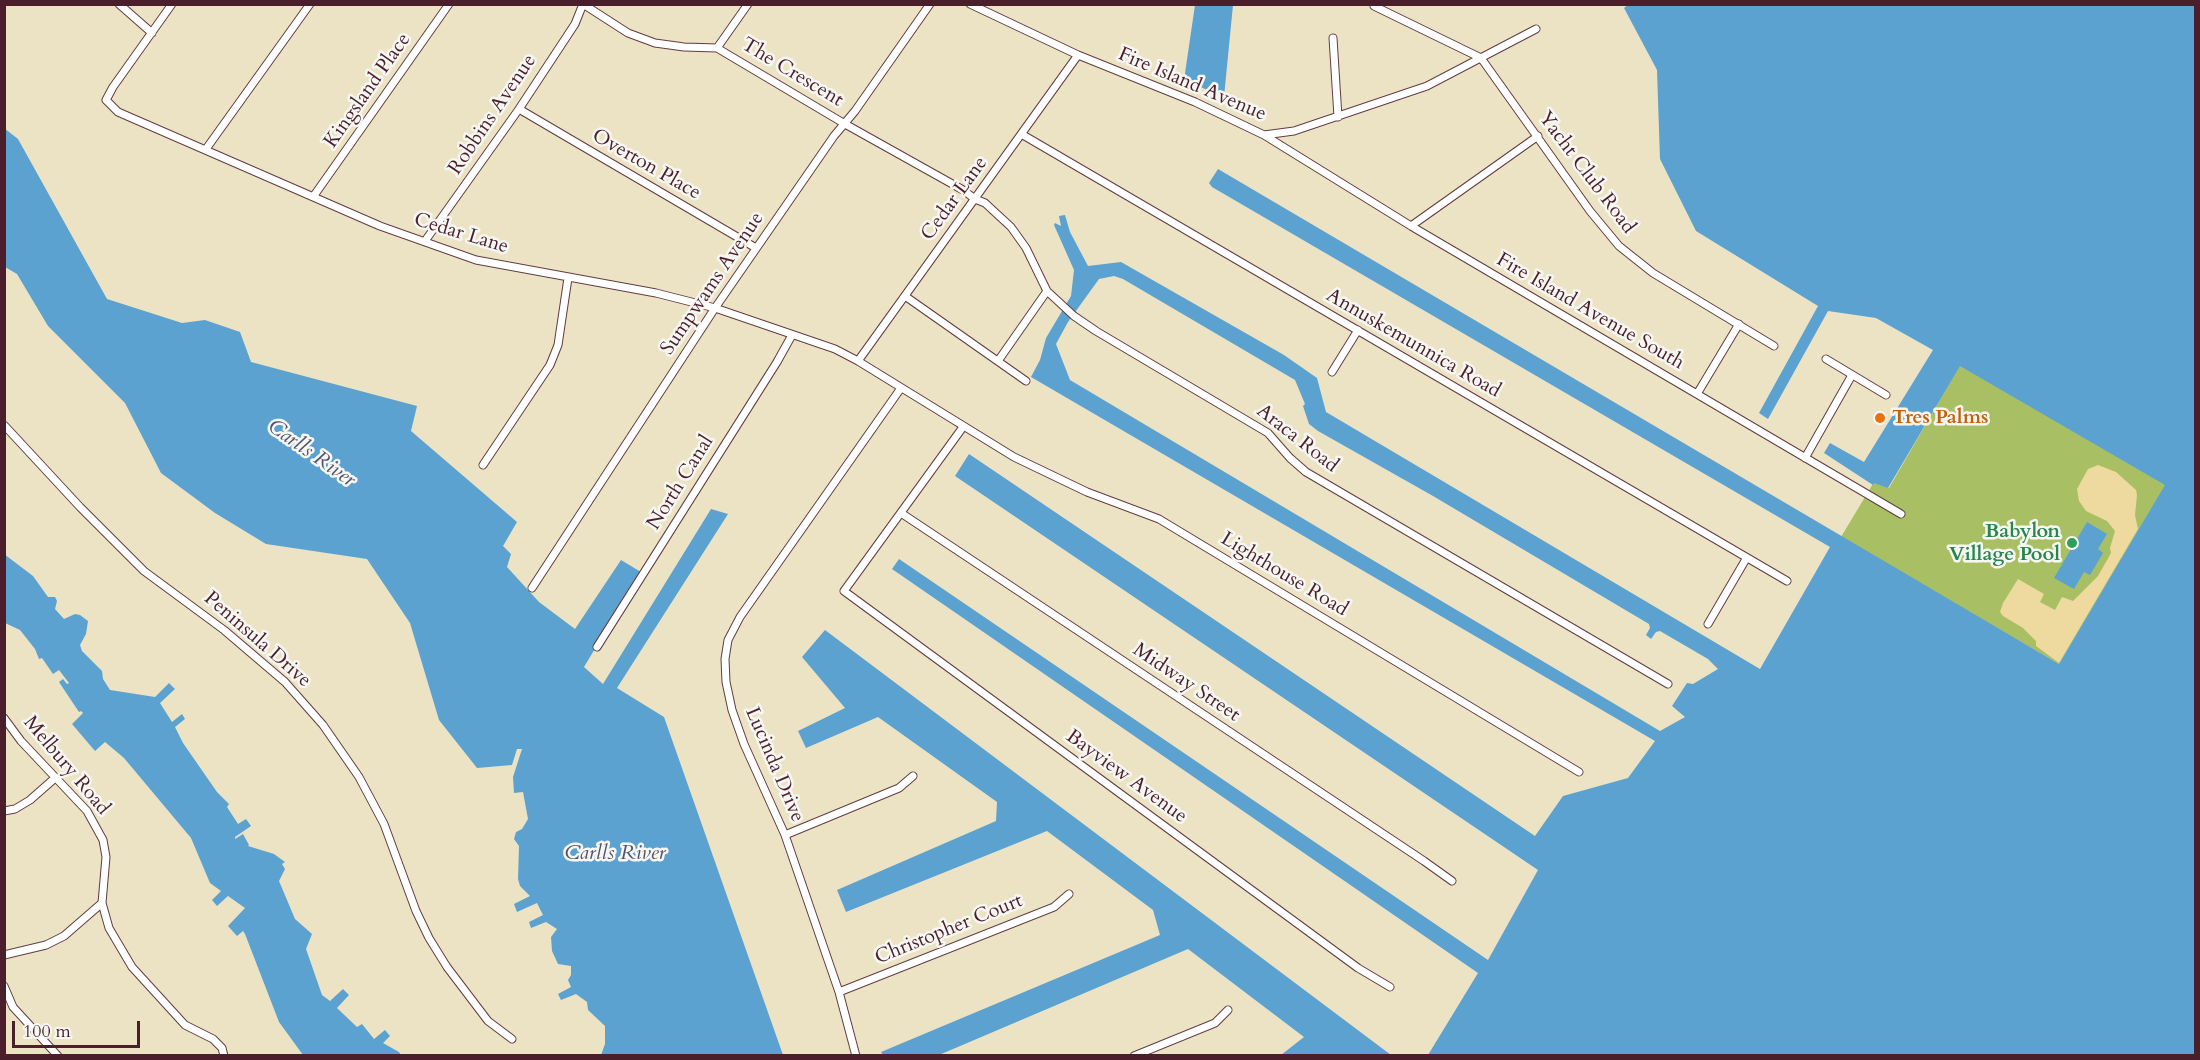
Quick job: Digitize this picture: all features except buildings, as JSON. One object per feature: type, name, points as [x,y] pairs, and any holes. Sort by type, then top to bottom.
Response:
[{"type":"street","points":[[119,4],[152,33],[172,4]]},
{"type":"street","points":[[206,149],[310,4]]},
{"type":"street","name":"Kingsland Place","points":[[313,197],[449,4]]},
{"type":"street","points":[[717,48],[748,4]]},
{"type":"street","name":"Sumpwams Avenue","points":[[532,588],[715,308],[834,136],[845,124],[930,4]]},
{"type":"street","name":"Fire Island Avenue","points":[[970,4],[1078,56],[1195,102],[1264,135],[1294,130],[1338,117],[1427,86],[1536,29]]},
{"type":"street","name":"The Crescent","points":[[583,5],[628,33],[655,43],[717,48],[845,124],[963,190],[975,200]]},
{"type":"street","name":"Robbins Avenue","points":[[425,241],[519,109],[575,24],[583,5]]},
{"type":"street","points":[[1374,6],[1481,58]]},
{"type":"street","name":"Cedar Lane","points":[[152,33],[112,87],[106,100],[118,112],[380,226],[476,260],[656,293],[715,308],[834,349],[858,361],[963,427]]},
{"type":"street","points":[[1333,38],[1338,117]]},
{"type":"street","name":"Cedar Lane","points":[[858,361],[1078,56]]},
{"type":"street","name":"Yacht Club Road","points":[[1481,58],[1590,212],[1619,246],[1653,273],[1774,346]]},
{"type":"street","name":"Overton Place","points":[[519,109],[756,248]]},
{"type":"street","name":"Annuskemunnica Road","points":[[1023,135],[1787,581]]},
{"type":"street","name":"Fire Island Avenue South","points":[[1264,135],[1411,226],[1901,514]]},
{"type":"street","points":[[1411,226],[1538,136]]},
{"type":"street","name":"Araca Road","points":[[975,200],[985,203],[1011,227],[1026,248],[1047,291],[1074,316],[1268,433],[1306,472],[1668,684]]},
{"type":"street","points":[[483,465],[550,365],[558,345],[568,278]]},
{"type":"street","points":[[998,361],[1047,291]]},
{"type":"street","points":[[905,296],[1026,381]]},
{"type":"street","points":[[1698,394],[1739,324]]},
{"type":"street","points":[[1332,372],[1358,330]]},
{"type":"street","name":"North Canal","points":[[597,647],[792,335]]},
{"type":"street","points":[[1826,359],[1886,395]]},
{"type":"street","points":[[1805,458],[1852,375]]},
{"type":"street","name":"Lucinda Drive","points":[[856,1056],[839,992],[785,835],[744,744],[732,710],[726,682],[725,659],[728,640],[740,617],[901,388]]},
{"type":"street","name":"Peninsula Drive","points":[[4,425],[80,507],[144,571],[242,645],[285,682],[323,725],[359,777],[384,824],[416,910],[435,948],[488,1022],[512,1039]]},
{"type":"street","points":[[901,513],[963,427]]},
{"type":"street","name":"Lighthouse Road","points":[[963,427],[1014,458],[1053,477],[1159,519],[1579,772]]},
{"type":"street","name":"Bayview Avenue","points":[[901,513],[844,591],[1348,961],[1390,987]]},
{"type":"street","name":"Midway Street","points":[[901,513],[1452,881]]},
{"type":"street","points":[[1708,624],[1746,559]]},
{"type":"street","name":"Melbury Road","points":[[4,718],[21,741],[87,811],[104,840],[106,857],[102,903]]},
{"type":"street","points":[[785,835],[899,788],[913,776]]},
{"type":"street","points":[[4,811],[30,800],[55,778]]},
{"type":"street","name":"Christopher Court","points":[[839,992],[1054,907],[1068,894]]},
{"type":"street","points":[[4,955],[46,945],[64,936],[102,903],[109,928],[132,967],[185,1025],[213,1039],[222,1048],[225,1056]]},
{"type":"street","points":[[4,986],[13,1007],[58,1056]]},
{"type":"street","points":[[1134,1056],[1215,1023],[1228,1011]]},
{"type":"green space","points":[[1960,365],[2166,485],[2059,664],[1841,537],[1874,482],[1889,488]]},
{"type":"sand","points":[[2098,465],[2116,472],[2136,490],[2135,515],[2138,529],[2059,663],[2036,646],[2036,641],[2023,628],[2000,612],[2018,579],[2044,594],[2040,602],[2055,610],[2062,597],[2073,601],[2098,576],[2111,553],[2110,548],[2115,531],[2107,521],[2086,511],[2079,501],[2077,489],[2088,469]]},
{"type":"water","points":[[1629,4],[2195,5],[2195,1055],[1428,1055],[1478,973],[892,569],[899,559],[1488,960],[1538,870],[955,476],[969,454],[1535,836],[1563,796],[1628,778],[1655,741],[1031,377],[1040,360],[1046,338],[1071,296],[1074,270],[1054,225],[1055,223],[1061,226],[1059,216],[1065,215],[1070,232],[1088,266],[1121,262],[1284,355],[1317,378],[1326,412],[1760,669],[1830,547],[1212,187],[1209,183],[1218,169],[2059,664],[2165,485],[1960,366],[1888,488],[1874,483],[1873,485],[1824,453],[1830,443],[1864,462],[1933,350],[1876,318],[1828,311],[1768,419],[1759,413],[1818,306],[1696,231],[1660,159],[1657,70],[1624,8]],"holes":[[[1114,276],[1123,279],[1295,380],[1305,404],[1303,406],[1309,424],[1318,431],[1649,624],[1650,628],[1646,635],[1651,639],[1656,632],[1660,631],[1708,659],[1718,669],[1693,684],[1687,683],[1672,706],[1685,717],[1660,731],[1070,380],[1056,344],[1068,322],[1099,279]]]},
{"type":"water","points":[[1195,5],[1233,5],[1224,97],[1184,80]]},
{"type":"water","name":"Carlls River","points":[[4,128],[18,139],[107,299],[182,323],[205,320],[240,332],[251,362],[417,406],[411,431],[517,522],[503,546],[511,554],[507,567],[539,602],[575,629],[621,560],[641,572],[584,667],[603,684],[711,509],[728,514],[617,688],[664,717],[783,1055],[601,1055],[605,1044],[605,1026],[588,1010],[587,1002],[576,994],[561,1000],[558,994],[571,987],[568,980],[571,975],[571,966],[558,964],[552,951],[551,937],[557,929],[546,922],[531,928],[529,922],[543,915],[537,903],[517,912],[514,904],[530,896],[520,886],[518,879],[519,846],[514,839],[516,832],[522,829],[528,819],[523,792],[514,793],[513,777],[522,749],[517,749],[512,765],[477,768],[439,720],[410,623],[367,559],[266,544],[215,513],[161,473],[125,403],[48,326],[17,274],[5,267]]},
{"type":"water","points":[[2087,522],[2107,534],[2098,549],[2103,553],[2090,575],[2084,572],[2074,589],[2054,578]]},
{"type":"water","points":[[4,554],[33,576],[48,597],[55,597],[57,601],[55,609],[64,619],[75,614],[88,621],[86,634],[80,645],[82,651],[102,671],[103,679],[110,690],[155,697],[169,683],[175,689],[160,703],[172,722],[182,714],[185,719],[175,727],[183,743],[217,792],[229,804],[227,807],[238,824],[246,819],[251,826],[235,839],[243,834],[248,846],[274,854],[285,862],[282,864],[285,869],[279,881],[295,919],[312,934],[306,949],[322,995],[330,1001],[343,989],[349,995],[337,1008],[357,1027],[362,1024],[374,1039],[385,1030],[390,1036],[383,1043],[401,1055],[303,1055],[279,1022],[245,934],[243,931],[237,936],[228,926],[245,908],[228,896],[217,906],[212,900],[221,891],[210,883],[191,838],[124,758],[105,742],[95,751],[72,724],[83,713],[79,712],[59,682],[63,679],[67,684],[69,683],[59,670],[53,674],[42,658],[39,659],[35,649],[20,630],[5,623]]},
{"type":"water","points":[[825,630],[1391,1055],[1281,1055],[1304,1037],[1188,949],[939,1055],[883,1055],[881,1052],[1160,935],[1153,910],[1047,831],[846,912],[837,890],[996,821],[997,802],[878,717],[806,748],[798,731],[845,708],[802,657]]},
{"type":"place","name":"Tres Palms","points":[[1880,418]]},
{"type":"place","name":"Babylon Village Pool","points":[[2072,543]]}]
